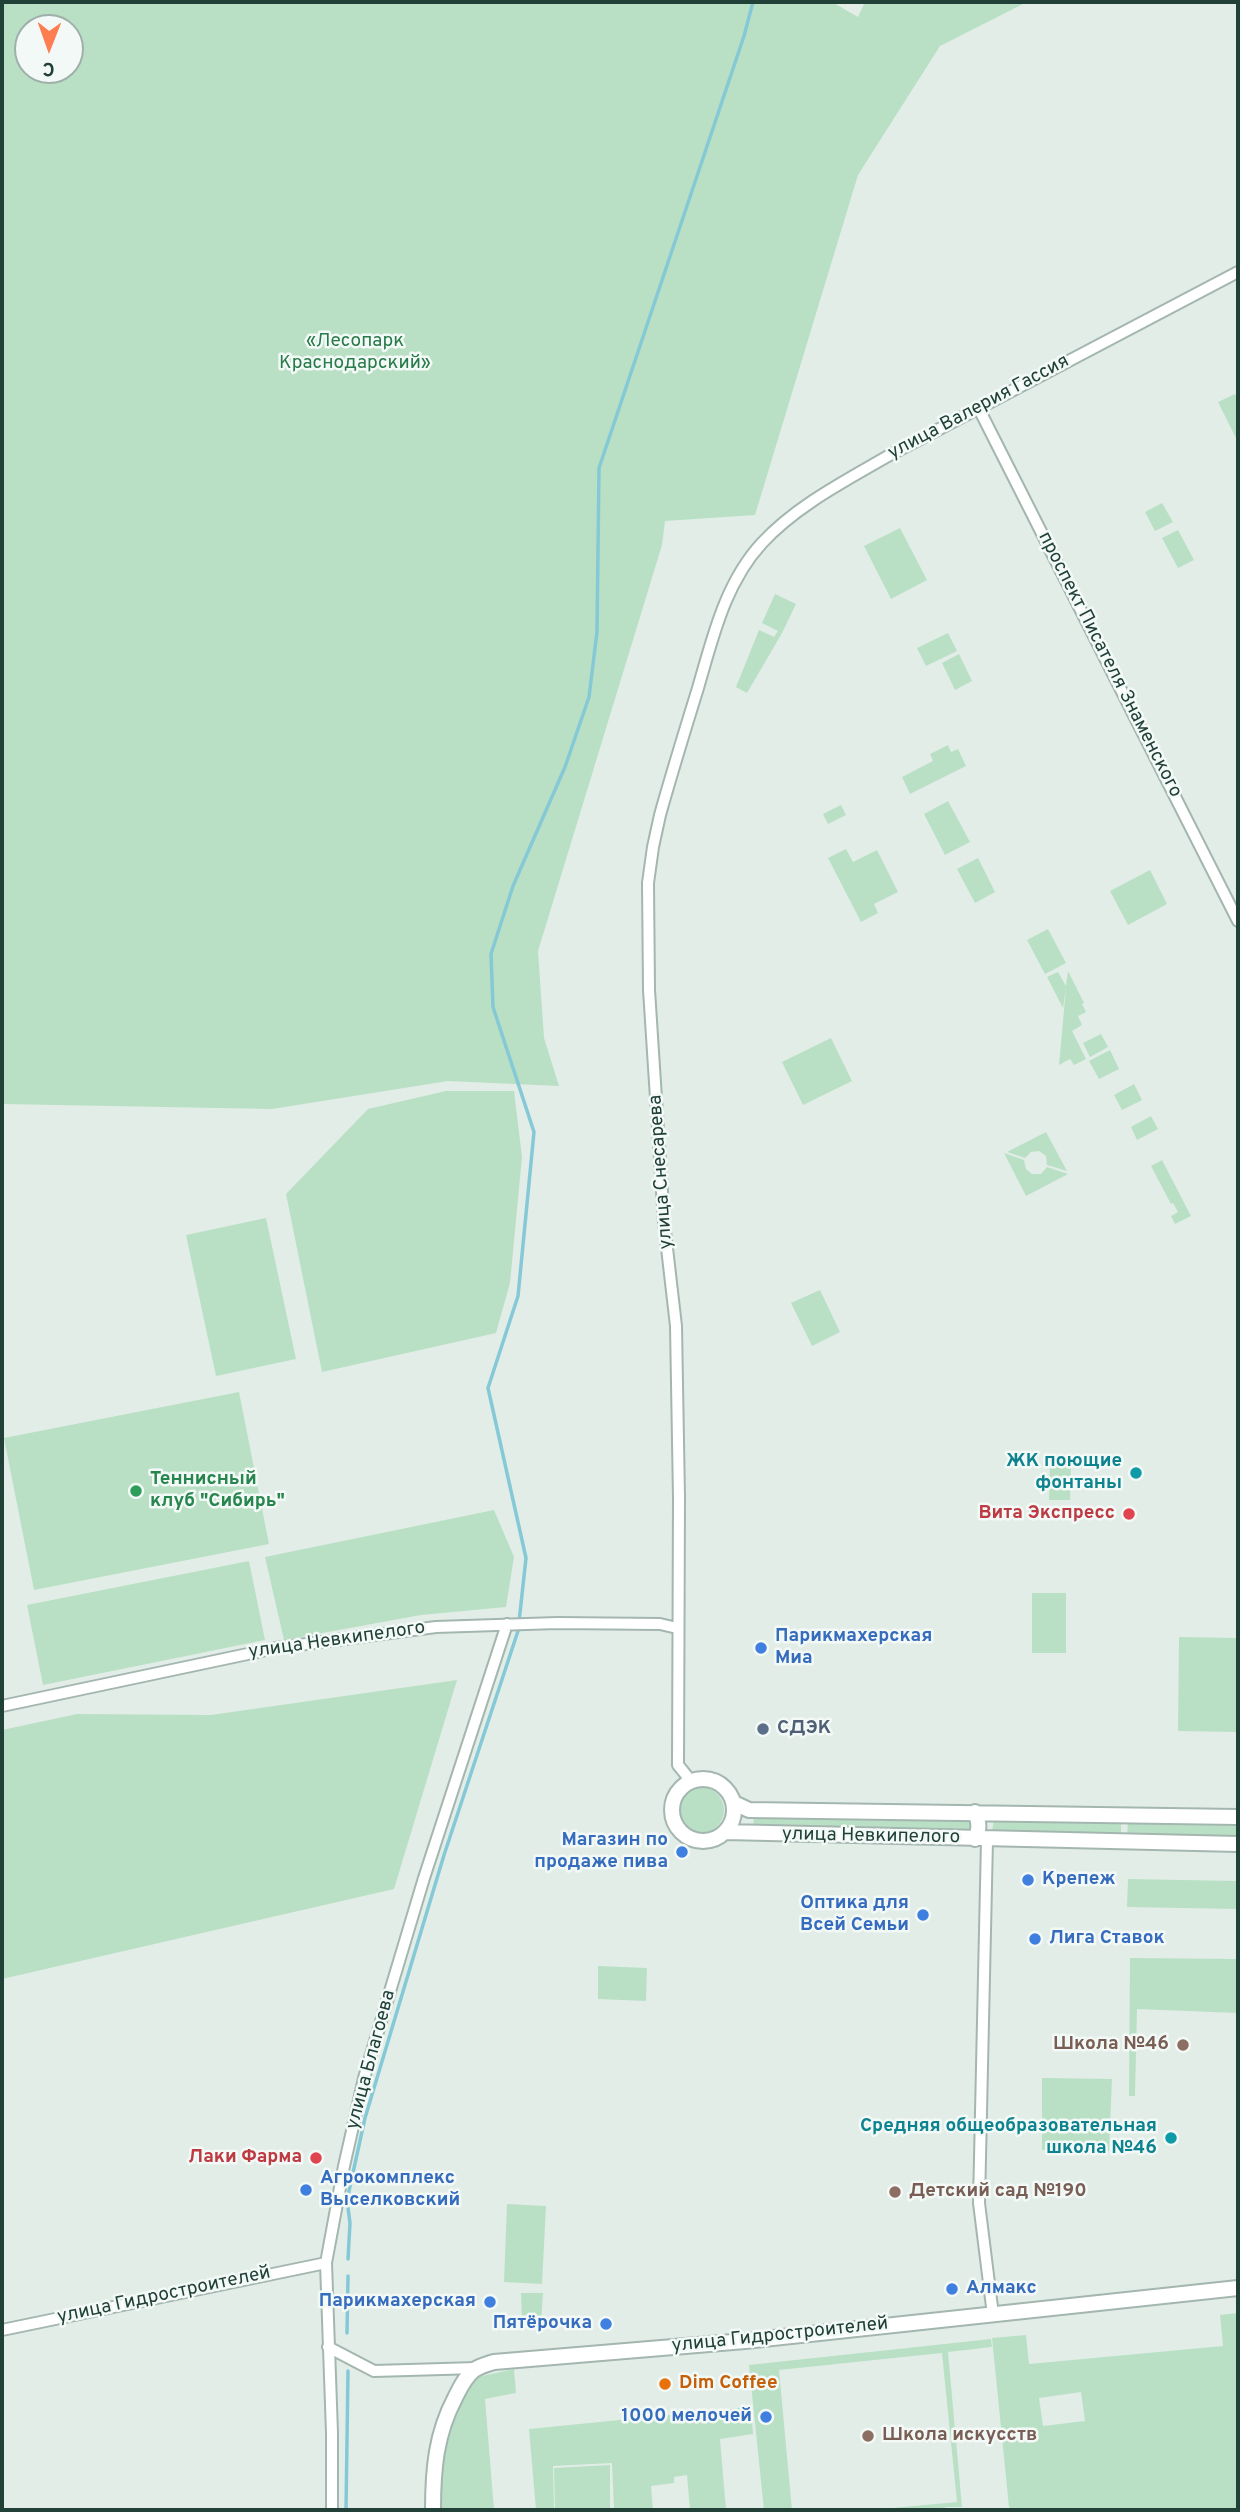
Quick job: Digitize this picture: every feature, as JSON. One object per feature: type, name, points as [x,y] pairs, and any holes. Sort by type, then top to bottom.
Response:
[{"type":"street","name":"улица Валерия Гассия","points":[[740,572],[764,541],[794,515],[840,484],[888,456],[1238,272]]},
{"type":"street","name":"проспект Писателя Знаменского","points":[[979,409],[1238,921]]},
{"type":"street","name":"улица Снесарева","points":[[691,1781],[678,1765],[680,1498],[676,1326],[663,1209],[649,990],[647,906],[653,847],[672,771],[723,606],[740,572]]},
{"type":"street","name":"улица Благоева","points":[[332,2510],[331,2349],[326,2263],[344,2166],[364,2078],[425,1878],[510,1624]]},
{"type":"street","name":"улица Невкипелого","points":[[2,1706],[276,1647],[436,1627],[660,1624],[677,1628]]},
{"type":"street","points":[[706,1779],[721,1784],[732,1796],[734,1803],[734,1819],[726,1832],[714,1840],[700,1841],[687,1837],[677,1828],[672,1815],[673,1801],[680,1789],[691,1781],[706,1779]]},
{"type":"street","name":"улица Невкипелого","points":[[734,1803],[749,1810],[1238,1817]]},
{"type":"street","name":"улица Невкипелого","points":[[975,1812],[979,1831],[985,1840]]},
{"type":"street","name":"улица Невкипелого","points":[[985,1840],[993,1812]]},
{"type":"street","name":"улица Невкипелого","points":[[726,1832],[1238,1844]]},
{"type":"street","points":[[985,1840],[979,2203],[993,2315]]},
{"type":"street","name":"улица Гидростроителей","points":[[2,2330],[326,2263]]},
{"type":"street","name":"улица Гидростроителей","points":[[331,2349],[374,2371],[477,2368],[516,2360],[746,2341],[1238,2288]]},
{"type":"street","points":[[433,2510],[436,2447],[447,2413],[463,2383],[477,2368]]},
{"type":"green space","name":"«Лесопарк Краснодарский»","points":[[2,2],[832,2],[858,17],[865,2],[1027,2],[940,46],[858,175],[755,515],[665,521],[662,545],[538,951],[544,1038],[559,1086],[448,1081],[272,1109],[2,1104]]},
{"type":"green space","points":[[1235,394],[1238,401],[1238,442],[1218,402]]},
{"type":"green space","points":[[1162,503],[1173,522],[1155,531],[1145,512]]},
{"type":"green space","points":[[900,528],[927,580],[891,599],[864,546]]},
{"type":"green space","points":[[1178,530],[1194,560],[1178,568],[1162,538]]},
{"type":"green space","points":[[775,594],[796,604],[747,693],[736,687],[759,630],[774,637],[778,631],[762,623]]},
{"type":"green space","points":[[948,633],[957,651],[926,666],[917,648]]},
{"type":"green space","points":[[959,654],[972,681],[955,690],[942,663]]},
{"type":"green space","points":[[948,745],[951,752],[958,749],[966,766],[910,794],[902,777],[933,761],[930,754]]},
{"type":"green space","points":[[948,801],[970,842],[945,855],[924,814]]},
{"type":"green space","points":[[841,805],[846,815],[828,824],[823,814]]},
{"type":"green space","points":[[846,849],[853,862],[877,850],[898,892],[874,904],[878,913],[861,922],[828,858]]},
{"type":"green space","points":[[978,858],[995,892],[975,903],[957,869]]},
{"type":"green space","points":[[1150,870],[1167,904],[1128,925],[1110,891]]},
{"type":"green space","points":[[1048,929],[1066,963],[1045,974],[1027,940]]},
{"type":"green space","points":[[1068,971],[1086,1012],[1078,1016],[1082,1025],[1072,1031],[1086,1059],[1074,1065],[1070,1059],[1059,1065],[1066,988],[1063,1008],[1047,977],[1058,972],[1066,986]]},
{"type":"green space","points":[[1101,1034],[1108,1047],[1090,1057],[1083,1043]]},
{"type":"green space","points":[[831,1038],[852,1081],[803,1105],[782,1062]]},
{"type":"green space","points":[[1110,1050],[1119,1069],[1099,1079],[1089,1061]]},
{"type":"green space","points":[[1134,1084],[1142,1100],[1122,1110],[1114,1095]]},
{"type":"green space","points":[[446,1091],[514,1091],[522,1157],[510,1283],[496,1333],[322,1372],[286,1194],[368,1109]]},
{"type":"green space","points":[[1151,1116],[1158,1129],[1137,1140],[1131,1127]]},
{"type":"green space","points":[[1046,1132],[1067,1171],[1047,1165],[1046,1156],[1039,1151],[1031,1152],[1025,1158],[1007,1152]]},
{"type":"green space","points":[[1004,1153],[1024,1160],[1026,1169],[1032,1174],[1041,1174],[1047,1167],[1068,1174],[1026,1196]]},
{"type":"green space","points":[[1162,1160],[1191,1216],[1175,1224],[1171,1216],[1178,1212],[1151,1166]]},
{"type":"green space","points":[[266,1218],[296,1359],[216,1376],[186,1235]]},
{"type":"green space","points":[[820,1290],[840,1332],[812,1346],[791,1303]]},
{"type":"green space","name":"Теннисный клуб \"Сибирь\"","points":[[239,1392],[269,1544],[34,1590],[4,1438]]},
{"type":"green space","points":[[1050,1463],[1071,1463],[1070,1500],[1049,1500]]},
{"type":"green space","points":[[494,1510],[514,1557],[506,1607],[421,1615],[284,1640],[265,1557]]},
{"type":"green space","points":[[249,1561],[265,1640],[43,1685],[27,1605]]},
{"type":"green space","points":[[1032,1593],[1066,1593],[1066,1653],[1032,1653]]},
{"type":"green space","points":[[1179,1637],[1238,1638],[1238,1732],[1178,1731]]},
{"type":"green space","points":[[457,1680],[394,1889],[2,1979],[2,1730],[77,1714],[211,1715]]},
{"type":"green space","points":[[701,1787],[717,1794],[724,1810],[717,1826],[701,1833],[685,1826],[678,1810],[685,1794]]},
{"type":"green space","points":[[754,1816],[971,1819],[973,1831],[753,1829]]},
{"type":"green space","points":[[994,1819],[1121,1821],[1121,1835],[992,1831]]},
{"type":"green space","points":[[1128,1821],[1238,1823],[1238,1838],[1127,1836]]},
{"type":"green space","points":[[1128,1879],[1238,1881],[1238,1909],[1127,1907]]},
{"type":"green space","points":[[1130,1958],[1238,1959],[1238,2013],[1137,2009],[1135,2096],[1129,2096]]},
{"type":"green space","points":[[598,1966],[647,1968],[646,2001],[598,1999]]},
{"type":"green space","points":[[1042,2078],[1112,2079],[1109,2151],[1042,2150]]},
{"type":"green space","points":[[507,2204],[546,2206],[542,2284],[504,2282]]},
{"type":"green space","points":[[521,2293],[543,2293],[541,2323],[522,2322]]},
{"type":"green space","points":[[1238,2313],[1238,2510],[1013,2510],[1009,2507],[992,2338],[1026,2335],[1029,2364],[1223,2346],[1220,2315]],"holes":[[[1081,2392],[1085,2421],[1043,2426],[1039,2398]]]},
{"type":"green space","points":[[991,2339],[992,2347],[948,2352],[962,2507],[946,2507],[941,2510],[871,2510],[957,2502],[942,2353],[779,2370],[792,2510],[764,2510],[749,2365]]},
{"type":"green space","points":[[514,2369],[516,2393],[485,2399],[494,2510],[437,2510],[443,2428],[473,2378]]},
{"type":"green space","points":[[751,2407],[753,2434],[720,2439],[726,2510],[690,2510],[687,2475],[674,2477],[674,2483],[651,2486],[653,2510],[614,2510],[612,2463],[553,2466],[554,2510],[536,2510],[529,2429]]},
{"type":"green space","points":[[610,2465],[610,2508],[555,2510],[554,2468]]},
{"type":"waterway","points":[[348,2259],[350,2223],[347,2200],[365,2118],[444,1855],[518,1631],[526,1558],[488,1388],[518,1296],[534,1132],[493,1007],[491,954],[513,886],[565,767],[589,697],[597,632],[599,468],[744,36],[753,2]]},
{"type":"waterway","points":[[347,2333],[348,2276]]},
{"type":"waterway","points":[[346,2510],[348,2371]]},
{"type":"place","name":"ЖК поющие фонтаны","points":[[1136,1473]]},
{"type":"place","name":"Теннисный клуб \"Сибирь\"","points":[[136,1491]]},
{"type":"place","name":"Вита Экспресс","points":[[1129,1514]]},
{"type":"place","name":"Парикмахерская Миа","points":[[761,1648]]},
{"type":"place","name":"СДЭК","points":[[763,1729]]},
{"type":"place","name":"Магазин по продаже пива","points":[[682,1852]]},
{"type":"place","name":"Крепеж","points":[[1028,1880]]},
{"type":"place","name":"Оптика для Всей Семьи","points":[[923,1915]]},
{"type":"place","name":"Лига Ставок","points":[[1035,1939]]},
{"type":"place","name":"Школа №46","points":[[1183,2045]]},
{"type":"place","name":"Средняя общеобразовательная школа №46","points":[[1171,2138]]},
{"type":"place","name":"Лаки Фарма","points":[[316,2158]]},
{"type":"place","name":"Агрокомплекс Выселковский","points":[[306,2190]]},
{"type":"place","name":"Детский сад №190","points":[[895,2192]]},
{"type":"place","name":"Алмакс","points":[[952,2289]]},
{"type":"place","name":"Парикмахерская","points":[[490,2302]]},
{"type":"place","name":"Пятёрочка","points":[[606,2324]]},
{"type":"place","name":"Dim Coffee","points":[[665,2384]]},
{"type":"place","name":"1000 мелочей","points":[[766,2417]]},
{"type":"place","name":"Школа искусств","points":[[868,2436]]}]
